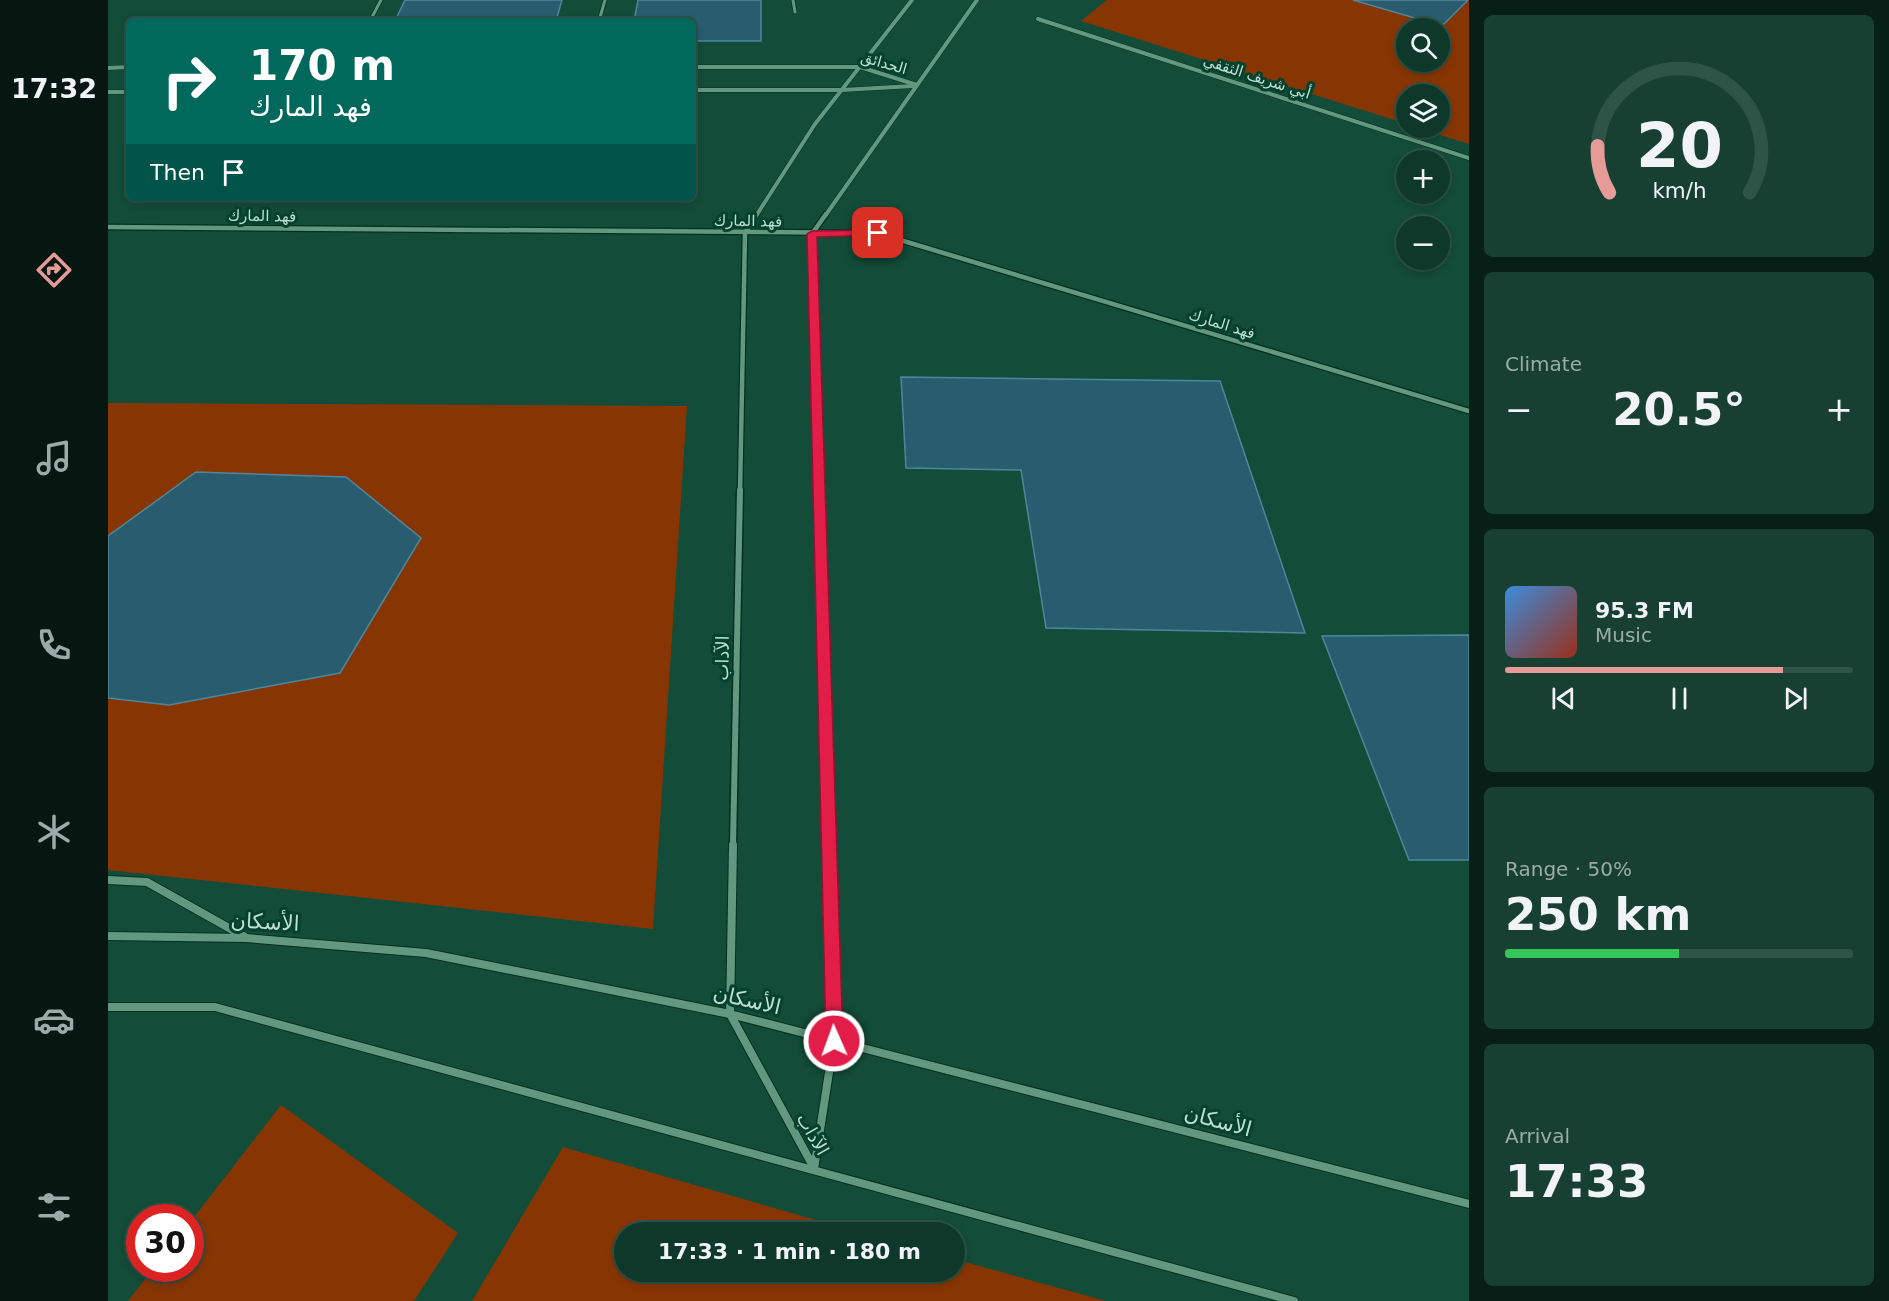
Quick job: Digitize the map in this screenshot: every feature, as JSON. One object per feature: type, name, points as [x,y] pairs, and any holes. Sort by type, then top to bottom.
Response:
[{"type":"street","points":[[745,233],[815,124],[912,0]]},
{"type":"street","points":[[812,234],[977,0]]},
{"type":"street","name":"أبي شريف الثقفي","points":[[1038,19],[1469,158]]},
{"type":"street","name":"الحدائق","points":[[696,67],[860,66],[917,85]]},
{"type":"street","points":[[108,68],[126,68]]},
{"type":"street","name":"الحدائق","points":[[696,90],[842,90],[917,85]]},
{"type":"street","points":[[108,92],[126,92]]},
{"type":"street","name":"فهد المارك","points":[[108,227],[878,233],[1469,411]]},
{"type":"street","name":"الآداب","points":[[745,233],[730,1014],[814,1169]]},
{"type":"street","name":"الآداب","points":[[812,234],[834,1041],[814,1169]]},
{"type":"street","points":[[108,880],[147,882],[246,938]]},
{"type":"street","name":"الأسكان","points":[[108,936],[246,938],[426,953],[730,1014],[1469,1204]]},
{"type":"street","points":[[108,1007],[215,1007],[1294,1301]]},
{"type":"lane","points":[[372,18],[381,0]]},
{"type":"lane","points":[[600,18],[605,0]]},
{"type":"lane","points":[[793,0],[795,12]]},
{"type":"shaded area","points":[[1107,0],[1469,0],[1469,144],[1450,138],[1450,84],[1396,84],[1396,121],[1081,21]]},
{"type":"shaded area","points":[[108,403],[687,406],[653,929],[108,870]]},
{"type":"shaded area","points":[[281,1105],[458,1233],[414,1301],[128,1301],[143,1282],[204,1282],[204,1204]]},
{"type":"shaded area","points":[[563,1147],[823,1222],[614,1222],[614,1282],[965,1282],[965,1262],[1106,1301],[472,1301]]},
{"type":"building","points":[[405,0],[562,0],[557,18],[396,18]]},
{"type":"building","points":[[638,0],[761,0],[761,41],[696,41],[696,18],[635,18]]},
{"type":"building","points":[[1353,0],[1468,0],[1450,18],[1415,18]]},
{"type":"building","points":[[901,377],[1220,381],[1305,633],[1046,628],[1021,470],[906,468]]},
{"type":"building","points":[[196,472],[346,477],[421,538],[340,673],[169,705],[108,698],[108,536]]},
{"type":"building","points":[[1469,635],[1469,860],[1409,860],[1322,636]]},
{"type":"route","points":[[834,1041],[812,234],[878,233]]}]
